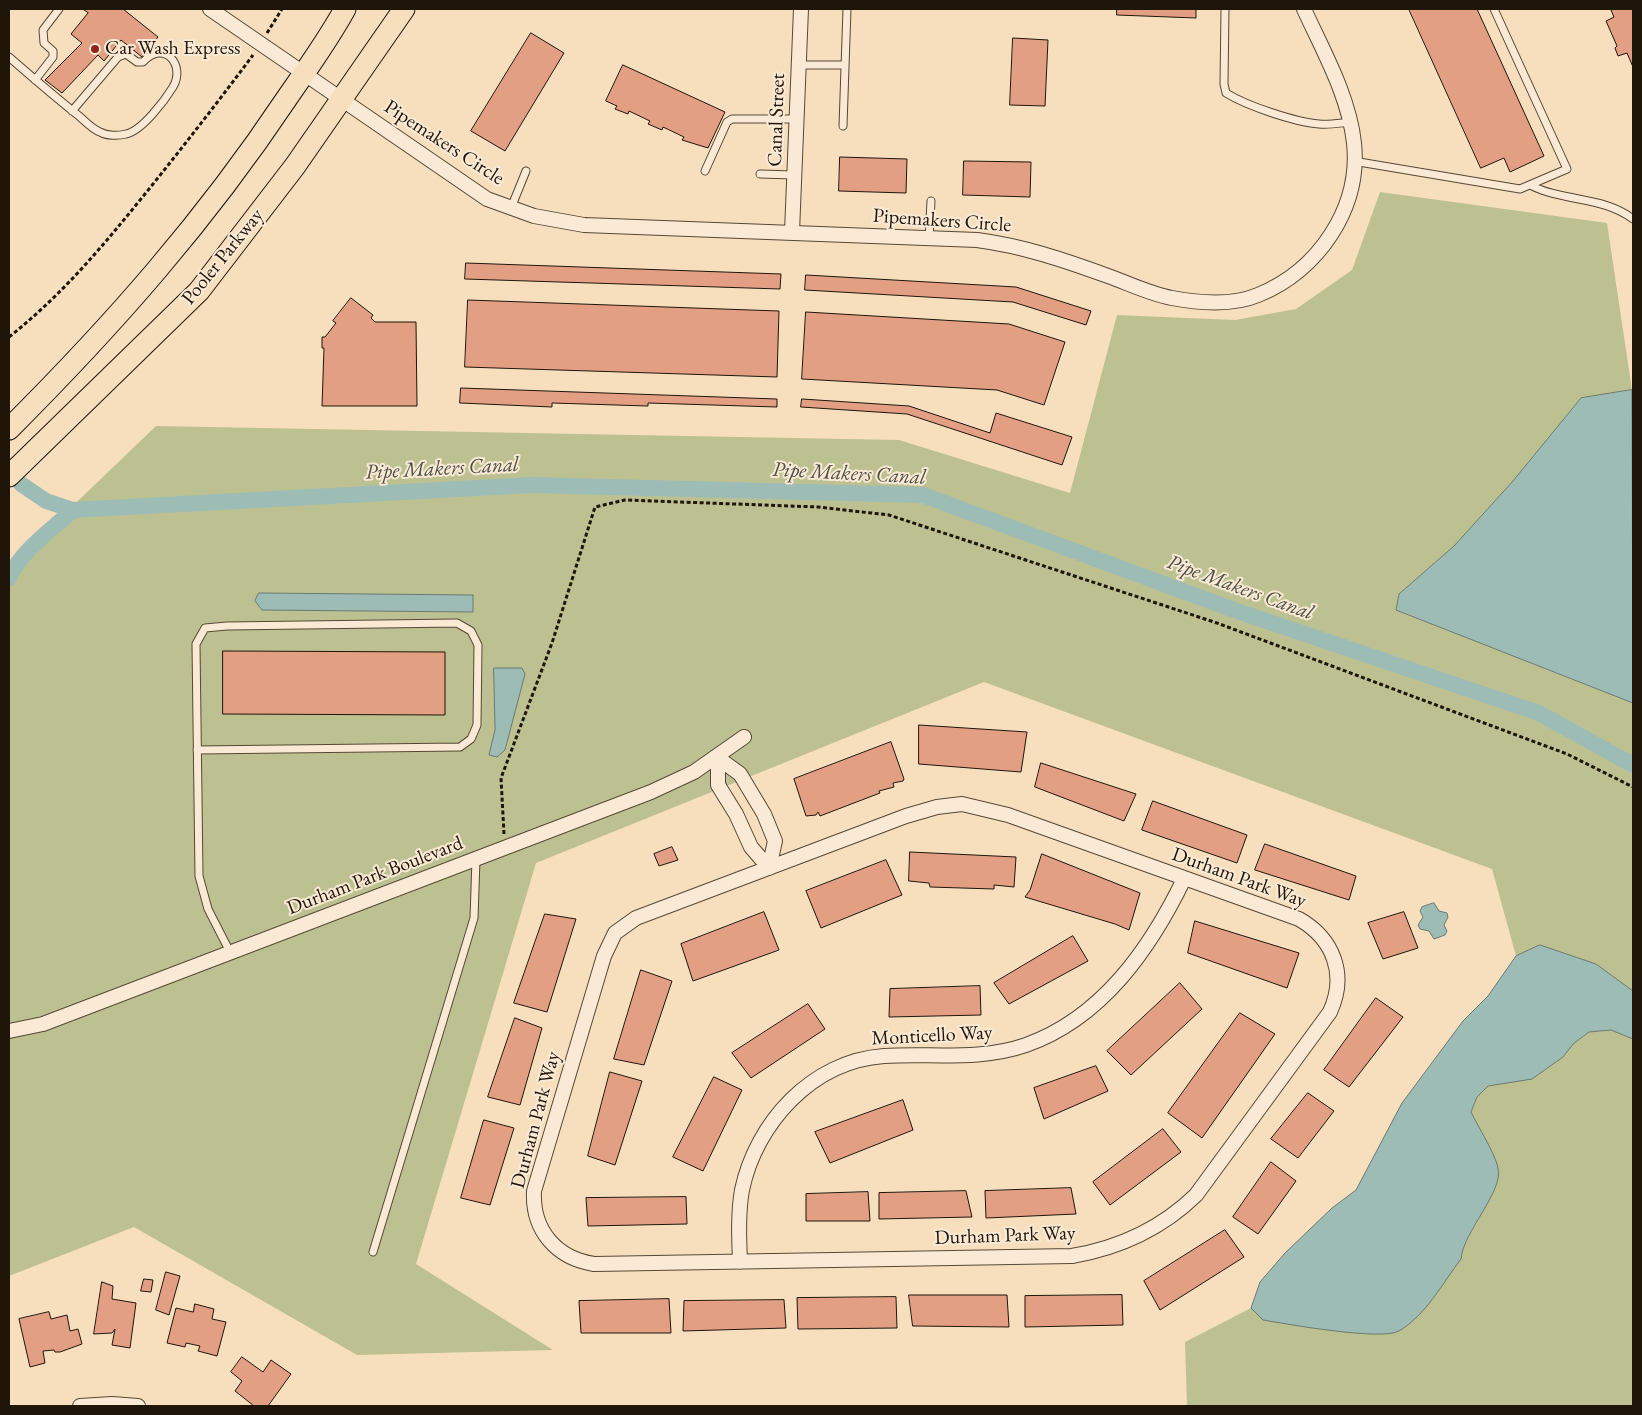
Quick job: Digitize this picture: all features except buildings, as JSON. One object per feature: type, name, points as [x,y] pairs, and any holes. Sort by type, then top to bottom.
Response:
[{"type":"main road","name":"Pooler Parkway","points":[[9,429],[79,359],[167,261],[259,140],[345,9]]},
{"type":"main road","name":"Pooler Parkway","points":[[9,476],[199,291],[295,166],[404,9]]},
{"type":"street","name":"Pipemakers Circle","points":[[210,9],[487,199],[534,216],[584,225],[977,240],[1015,245],[1045,253],[1170,298],[1229,302],[1258,295],[1306,265],[1324,247],[1337,226],[1352,185],[1354,161],[1351,122],[1304,9]]},
{"type":"street","name":"Canal Street","points":[[792,232],[801,9]]},
{"type":"street","name":"Durham Park Boulevard","points":[[9,1031],[43,1024],[651,792],[694,772],[718,758],[744,737]]},
{"type":"street","points":[[718,758],[740,774],[754,796],[775,841],[769,868]]},
{"type":"street","points":[[718,758],[718,785],[732,808],[751,847],[769,868]]},
{"type":"street","points":[[732,808],[754,796]]},
{"type":"street","name":"Durham Park Way","points":[[962,804],[1008,815],[1309,924],[1317,930],[1330,946],[1337,965],[1338,983],[1335,1001],[1324,1021],[1205,1185],[1186,1205],[1161,1223],[1128,1241],[1105,1249],[1072,1256],[594,1264],[573,1259],[556,1248],[544,1232],[535,1212],[534,1191],[610,939],[636,918],[769,868],[923,810],[962,804]]},
{"type":"street","name":"Monticello Way","points":[[740,1262],[740,1207],[750,1162],[771,1123],[795,1096],[826,1074],[866,1059],[896,1055],[992,1054],[1026,1045],[1056,1032],[1098,1002],[1126,971],[1161,926],[1184,879]]},
{"type":"street","points":[[80,1406],[112,1404],[138,1406]]},
{"type":"lane","points":[[35,80],[53,57],[53,51],[44,43],[43,30],[59,9]]},
{"type":"lane","points":[[843,126],[847,9]]},
{"type":"lane","points":[[1225,9],[1224,84],[1226,92],[1237,99],[1300,121],[1320,124],[1351,122]]},
{"type":"lane","points":[[1354,161],[1520,189],[1567,169],[1494,9]]},
{"type":"lane","points":[[9,57],[72,111],[99,132],[112,135],[127,134],[141,127],[174,86],[177,67],[170,56],[161,52],[150,54],[143,62],[137,62],[126,54],[118,57],[72,111]]},
{"type":"lane","points":[[799,64],[845,65]]},
{"type":"lane","points":[[705,171],[727,122],[732,119],[797,120]]},
{"type":"lane","points":[[511,208],[526,171]]},
{"type":"lane","points":[[760,174],[794,175]]},
{"type":"lane","points":[[1530,185],[1541,191],[1611,207],[1633,219]]},
{"type":"lane","points":[[929,239],[930,201]]},
{"type":"lane","points":[[197,750],[460,747],[470,739],[477,725],[478,645],[471,632],[457,624],[227,626],[205,628],[196,644],[197,750],[199,876],[208,910],[230,952]]},
{"type":"lane","points":[[374,1252],[474,918],[476,859]]},
{"type":"path","points":[[267,33],[282,9]]},
{"type":"path","points":[[9,337],[44,309],[87,264],[204,121],[255,52]]},
{"type":"path","points":[[505,848],[501,778],[552,643],[595,507],[625,500],[818,507],[889,515],[1216,623],[1567,754],[1633,787]]},
{"type":"green space","points":[[1380,192],[1607,223],[1632,390],[1581,398],[1513,481],[1454,546],[1399,594],[1396,610],[1633,703],[1633,991],[1596,964],[1540,945],[1516,956],[1492,869],[984,682],[536,863],[416,1264],[553,1350],[357,1355],[134,1227],[9,1276],[9,567],[156,426],[899,440],[1070,493],[1117,315],[1235,320],[1296,309],[1352,270]]},
{"type":"green space","points":[[1611,1030],[1633,1039],[1633,1406],[1187,1406],[1185,1342],[1251,1308],[1263,1320],[1369,1334],[1461,1251],[1498,1181],[1484,1139],[1471,1112],[1477,1097],[1488,1086],[1508,1082],[1563,1057],[1573,1044],[1589,1032]]},
{"type":"water","points":[[1632,390],[1633,703],[1396,610],[1399,594],[1454,546],[1513,481],[1581,398]]},
{"type":"water","points":[[259,593],[473,595],[473,612],[262,610],[255,601]]},
{"type":"water","points":[[494,668],[522,668],[525,674],[505,750],[497,757],[489,755],[495,730]]},
{"type":"water","points":[[1434,903],[1439,911],[1447,913],[1448,917],[1444,925],[1447,931],[1445,935],[1434,939],[1429,931],[1420,929],[1418,925],[1423,917],[1420,911],[1422,907]]},
{"type":"water","points":[[1540,945],[1596,964],[1633,991],[1633,1039],[1611,1030],[1589,1032],[1573,1044],[1563,1057],[1532,1079],[1488,1086],[1477,1097],[1471,1112],[1498,1168],[1495,1188],[1468,1237],[1461,1259],[1425,1308],[1409,1324],[1399,1331],[1389,1334],[1374,1334],[1333,1331],[1263,1320],[1251,1308],[1260,1282],[1285,1253],[1332,1208],[1356,1190],[1402,1103],[1463,1021],[1488,996],[1516,956]]},
{"type":"waterway","name":"Pipe Makers Canal","points":[[21,484],[46,501],[73,510],[531,485],[923,495],[1237,611],[1539,713],[1633,765]]},
{"type":"waterway","points":[[9,578],[14,568],[29,550],[73,510]]},
{"type":"place","name":"Car Wash Express","points":[[95,49]]}]
